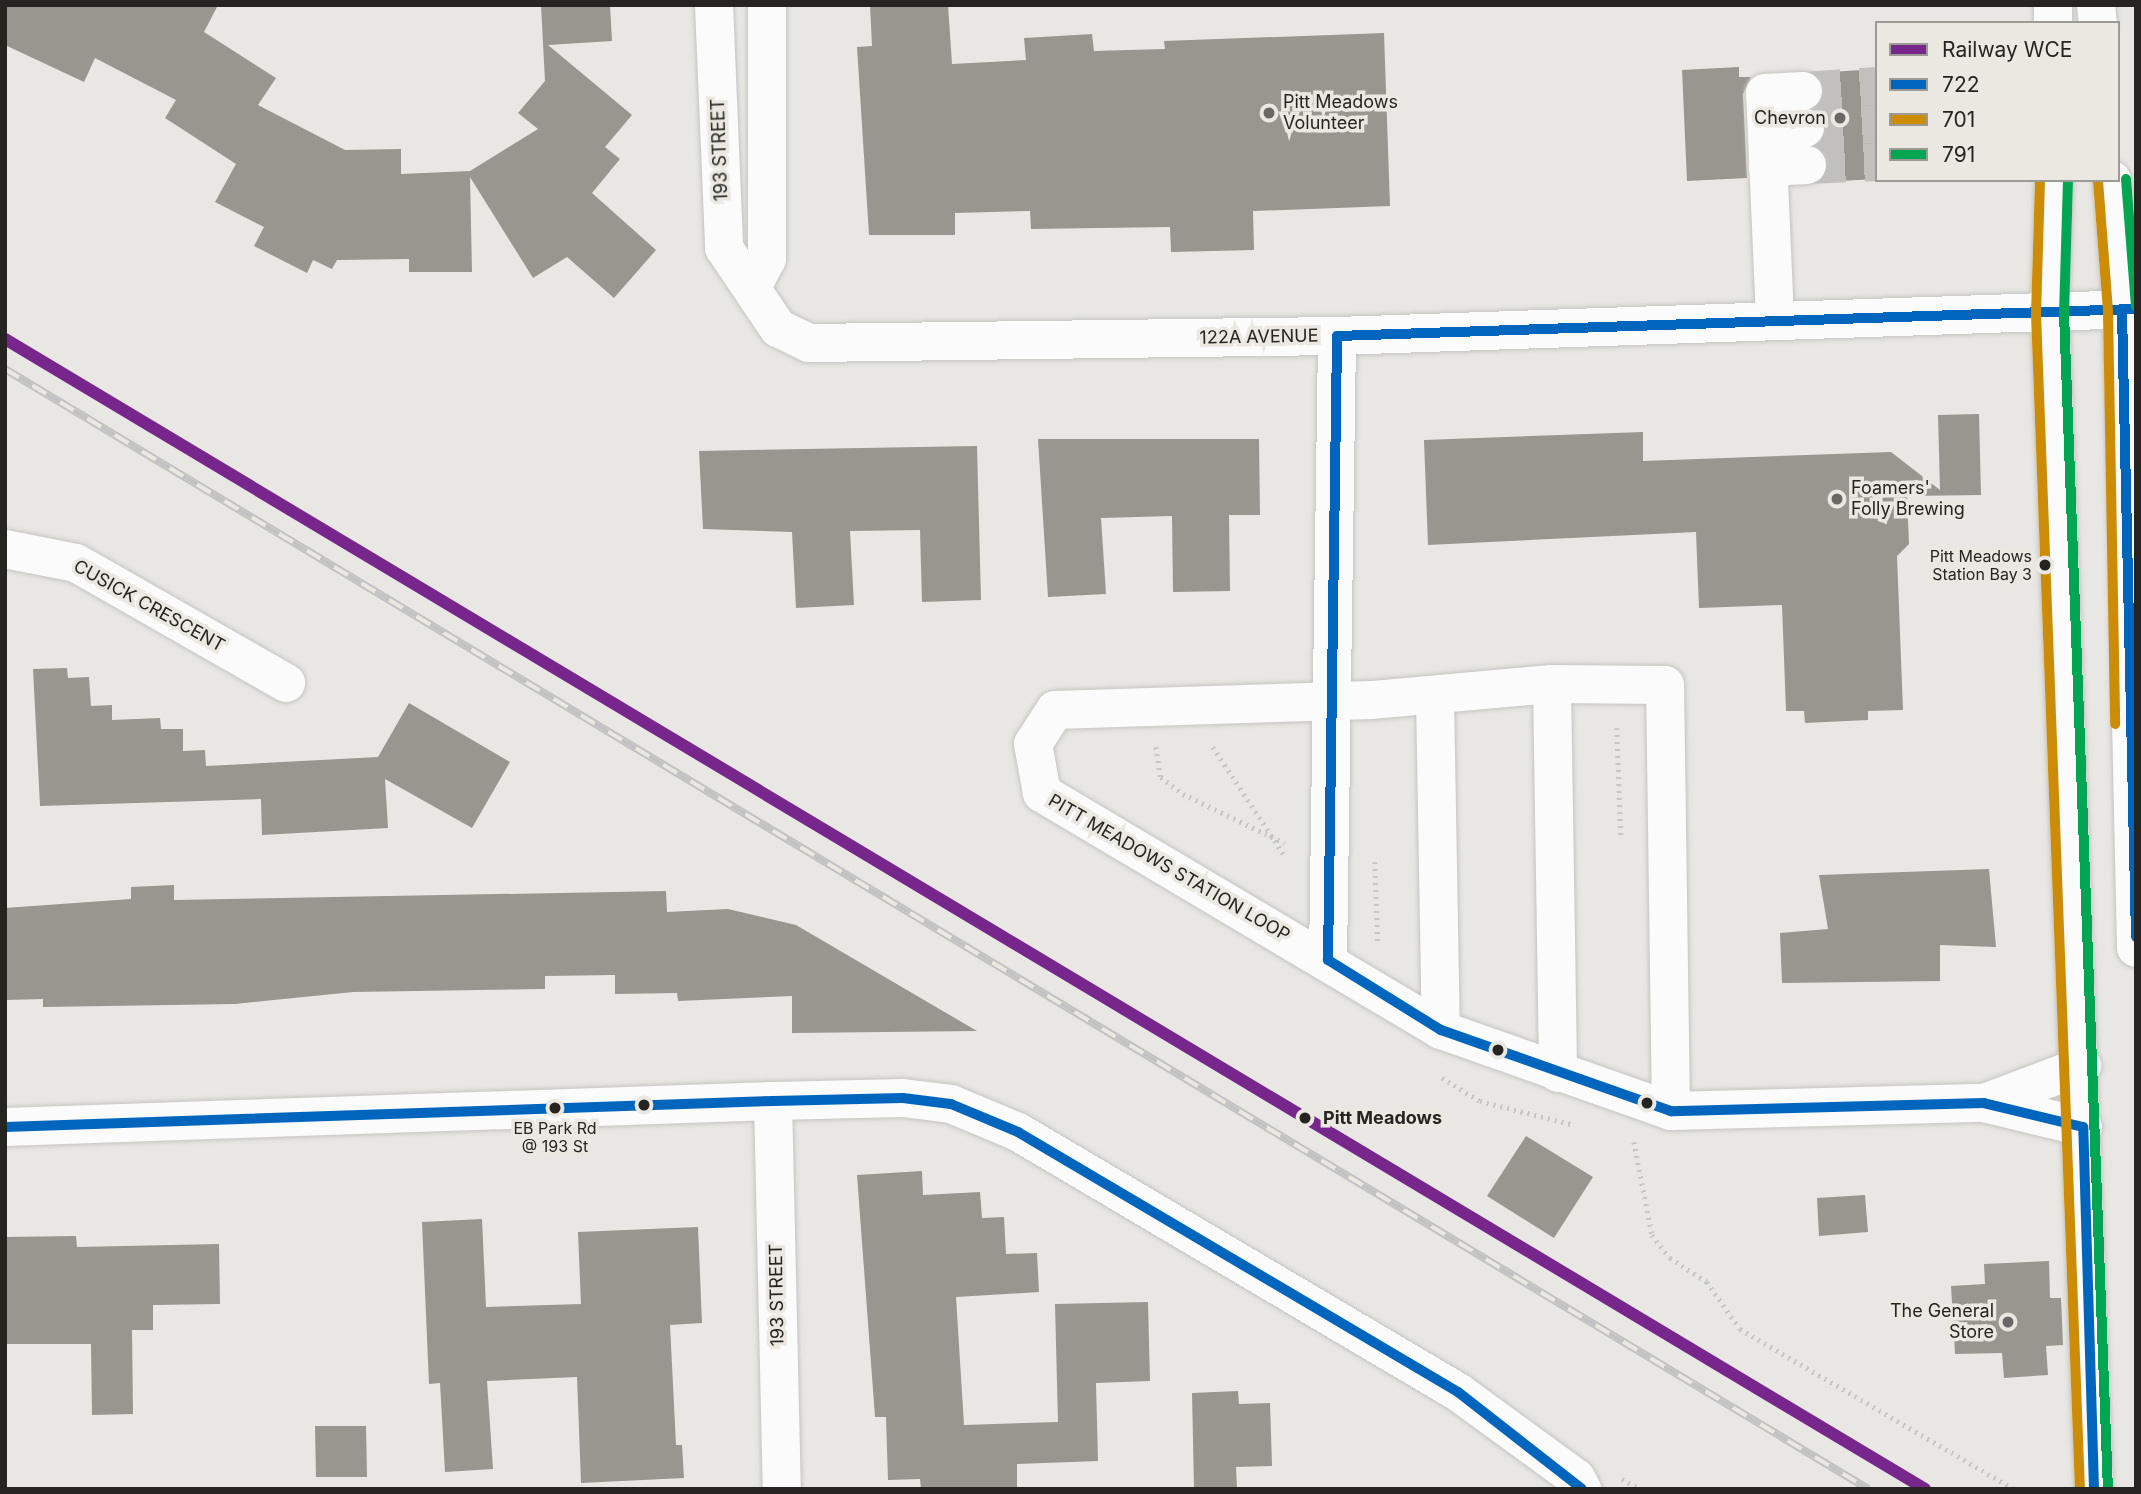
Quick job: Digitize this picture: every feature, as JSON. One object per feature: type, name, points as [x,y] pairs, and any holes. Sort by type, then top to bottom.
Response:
[{"type":"street","name":"193 STREET","points":[[714,5],[724,248],[753,285],[778,328]]},
{"type":"street","points":[[753,285],[767,259],[767,5]]},
{"type":"street","points":[[1775,319],[1767,130],[1804,109]]},
{"type":"street","points":[[1768,167],[1807,165]]},
{"type":"street","points":[[2054,182],[2050,313],[2082,1066],[2094,1489]]},
{"type":"street","points":[[2112,182],[2129,310],[2136,948]]},
{"type":"street","name":"122A AVENUE","points":[[778,328],[808,344],[851,347],[1337,336],[1775,319],[2129,310]]},
{"type":"street","points":[[1328,960],[1335,701],[1337,336]]},
{"type":"street","name":"CUSICK CRESCENT","points":[[5,549],[76,563],[286,683]]},
{"type":"street","points":[[1552,684],[1558,1073]]},
{"type":"street","name":"PITT MEADOWS STATION LOOP","points":[[1671,1111],[1665,685],[1552,684],[1434,696],[1055,710],[1032,744],[1042,793],[1328,960],[1441,1030],[1671,1111],[1984,1104]]},
{"type":"street","points":[[1434,696],[1441,1030]]},
{"type":"street","points":[[1984,1104],[2082,1066]]},
{"type":"street","points":[[5,1127],[773,1101],[932,1100],[986,1116],[1458,1392],[1576,1478],[1582,1489]]},
{"type":"street","name":"193 STREET","points":[[773,1101],[782,1489]]},
{"type":"street","points":[[1984,1104],[2083,1127]]},
{"type":"path","points":[[1155,708],[1161,777],[1228,819],[1285,840],[1285,867]]},
{"type":"path","points":[[1438,1076],[1480,1101],[1583,1127]]},
{"type":"path","points":[[1621,1136],[1634,1139],[1652,1235],[1671,1258],[1707,1282],[1740,1328],[2014,1489]]},
{"type":"building","points":[[5,5],[218,5],[204,32],[276,78],[258,105],[345,150],[401,149],[401,174],[470,171],[538,129],[518,113],[545,81],[541,5],[610,5],[612,41],[548,45],[632,115],[605,147],[620,159],[592,193],[656,250],[614,298],[567,257],[533,278],[470,177],[472,272],[409,272],[409,259],[337,260],[332,269],[313,260],[307,273],[254,246],[264,227],[215,202],[236,164],[165,118],[176,100],[95,58],[84,82],[5,45]]},
{"type":"building","points":[[870,5],[948,5],[952,64],[1026,60],[1024,38],[1092,34],[1094,51],[1165,49],[1164,41],[1384,33],[1390,206],[1253,211],[1254,250],[1171,252],[1170,227],[1031,229],[1030,211],[955,213],[955,235],[869,235],[857,47],[872,46]]},
{"type":"building","points":[[1739,67],[1739,77],[1751,77],[1743,94],[1747,178],[1687,181],[1682,70]]},
{"type":"building","points":[[1875,69],[1875,179],[1820,182],[1829,165],[1817,146],[1827,128],[1815,109],[1825,91],[1815,73]]},
{"type":"building","points":[[1979,414],[1981,495],[1907,496],[1909,544],[1897,556],[1903,710],[1868,711],[1868,720],[1805,723],[1804,711],[1786,711],[1782,605],[1699,608],[1696,532],[1428,545],[1424,440],[1643,432],[1643,461],[1891,452],[1940,490],[1938,415]]},
{"type":"building","points":[[1038,439],[1259,439],[1260,515],[1229,515],[1230,591],[1173,592],[1172,516],[1101,518],[1106,594],[1048,597]]},
{"type":"building","points":[[977,446],[981,600],[922,602],[920,530],[850,531],[854,605],[796,608],[792,532],[703,529],[699,451]]},
{"type":"building","points":[[67,668],[68,678],[89,677],[91,706],[112,705],[112,720],[160,718],[161,729],[183,729],[183,751],[205,750],[206,766],[378,757],[409,703],[510,762],[472,828],[385,779],[388,828],[262,835],[261,799],[40,806],[33,669]]},
{"type":"building","points":[[1989,869],[1996,947],[1940,945],[1940,981],[1782,983],[1780,933],[1828,929],[1819,875]]},
{"type":"building","points":[[174,885],[174,900],[666,891],[667,912],[728,909],[796,925],[977,1031],[792,1033],[792,996],[678,1001],[677,993],[615,994],[615,975],[545,976],[545,989],[353,992],[235,1004],[43,1007],[43,999],[5,1000],[5,908],[131,899],[131,887]]},
{"type":"building","points":[[1526,1136],[1593,1177],[1554,1238],[1487,1196]]},
{"type":"building","points":[[922,1171],[923,1195],[980,1192],[982,1218],[1004,1217],[1006,1254],[1037,1253],[1039,1292],[956,1297],[964,1425],[1058,1422],[1055,1304],[1148,1302],[1150,1381],[1096,1383],[1098,1461],[1017,1464],[1017,1489],[921,1489],[920,1479],[888,1480],[886,1417],[875,1417],[857,1175]]},
{"type":"building","points":[[1865,1195],[1868,1232],[1819,1236],[1817,1198]]},
{"type":"building","points":[[482,1219],[486,1307],[581,1304],[578,1232],[698,1227],[702,1323],[670,1325],[676,1445],[682,1445],[684,1478],[581,1483],[577,1377],[487,1381],[493,1469],[445,1472],[440,1383],[429,1384],[422,1222]]},
{"type":"building","points":[[76,1236],[77,1247],[219,1244],[220,1304],[153,1305],[153,1330],[132,1330],[133,1414],[92,1415],[91,1344],[5,1344],[5,1237]]},
{"type":"building","name":"The General Store","points":[[2049,1261],[2050,1298],[2061,1298],[2063,1345],[2046,1346],[2048,1375],[2004,1378],[2002,1353],[1955,1354],[1951,1286],[1985,1284],[1984,1264]]},
{"type":"building","points":[[1238,1391],[1239,1404],[1270,1403],[1272,1466],[1236,1467],[1237,1489],[1194,1489],[1192,1393]]},
{"type":"building","points":[[315,1426],[366,1426],[367,1477],[316,1477]]},
{"type":"tunnel","points":[[1803,91],[1875,86]]},
{"type":"tunnel","points":[[1805,128],[1875,124]]},
{"type":"tunnel","points":[[1807,165],[1875,162]]},
{"type":"railway","points":[[5,369],[1868,1489]]},
{"type":"rail line","name":"WCE","points":[[5,339],[1925,1489]]},
{"type":"transit line","name":"791","points":[[2126,179],[2136,307]]},
{"type":"transit line","name":"701","points":[[2040,182],[2036,314],[2080,1489]]},
{"type":"transit line","name":"791","points":[[2068,182],[2064,313],[2108,1488]]},
{"type":"transit line","name":"701","points":[[2098,182],[2108,312],[2115,724]]},
{"type":"transit line","name":"722","points":[[2094,1489],[2083,1127],[1984,1103],[1671,1111],[1441,1030],[1328,960],[1337,336],[2136,309]]},
{"type":"transit line","name":"722","points":[[2122,311],[2136,937]]},
{"type":"transit line","name":"722","points":[[5,1127],[773,1101],[903,1098],[951,1104],[1018,1132],[1458,1392],[1582,1489]]},
{"type":"place","name":"Pitt Meadows Volunteer","points":[[1269,113]]},
{"type":"place","name":"Chevron","points":[[1840,118]]},
{"type":"place","name":"Foamers' Folly Brewing","points":[[1837,499]]},
{"type":"place","name":"Pitt Meadows Station Bay 3","points":[[2045,565]]},
{"type":"place","name":"EB Park Rd @ 193 St","points":[[555,1108]]},
{"type":"place","name":"Pitt Meadows","points":[[1305,1118]]},
{"type":"place","name":"The General Store","points":[[2008,1322]]}]
